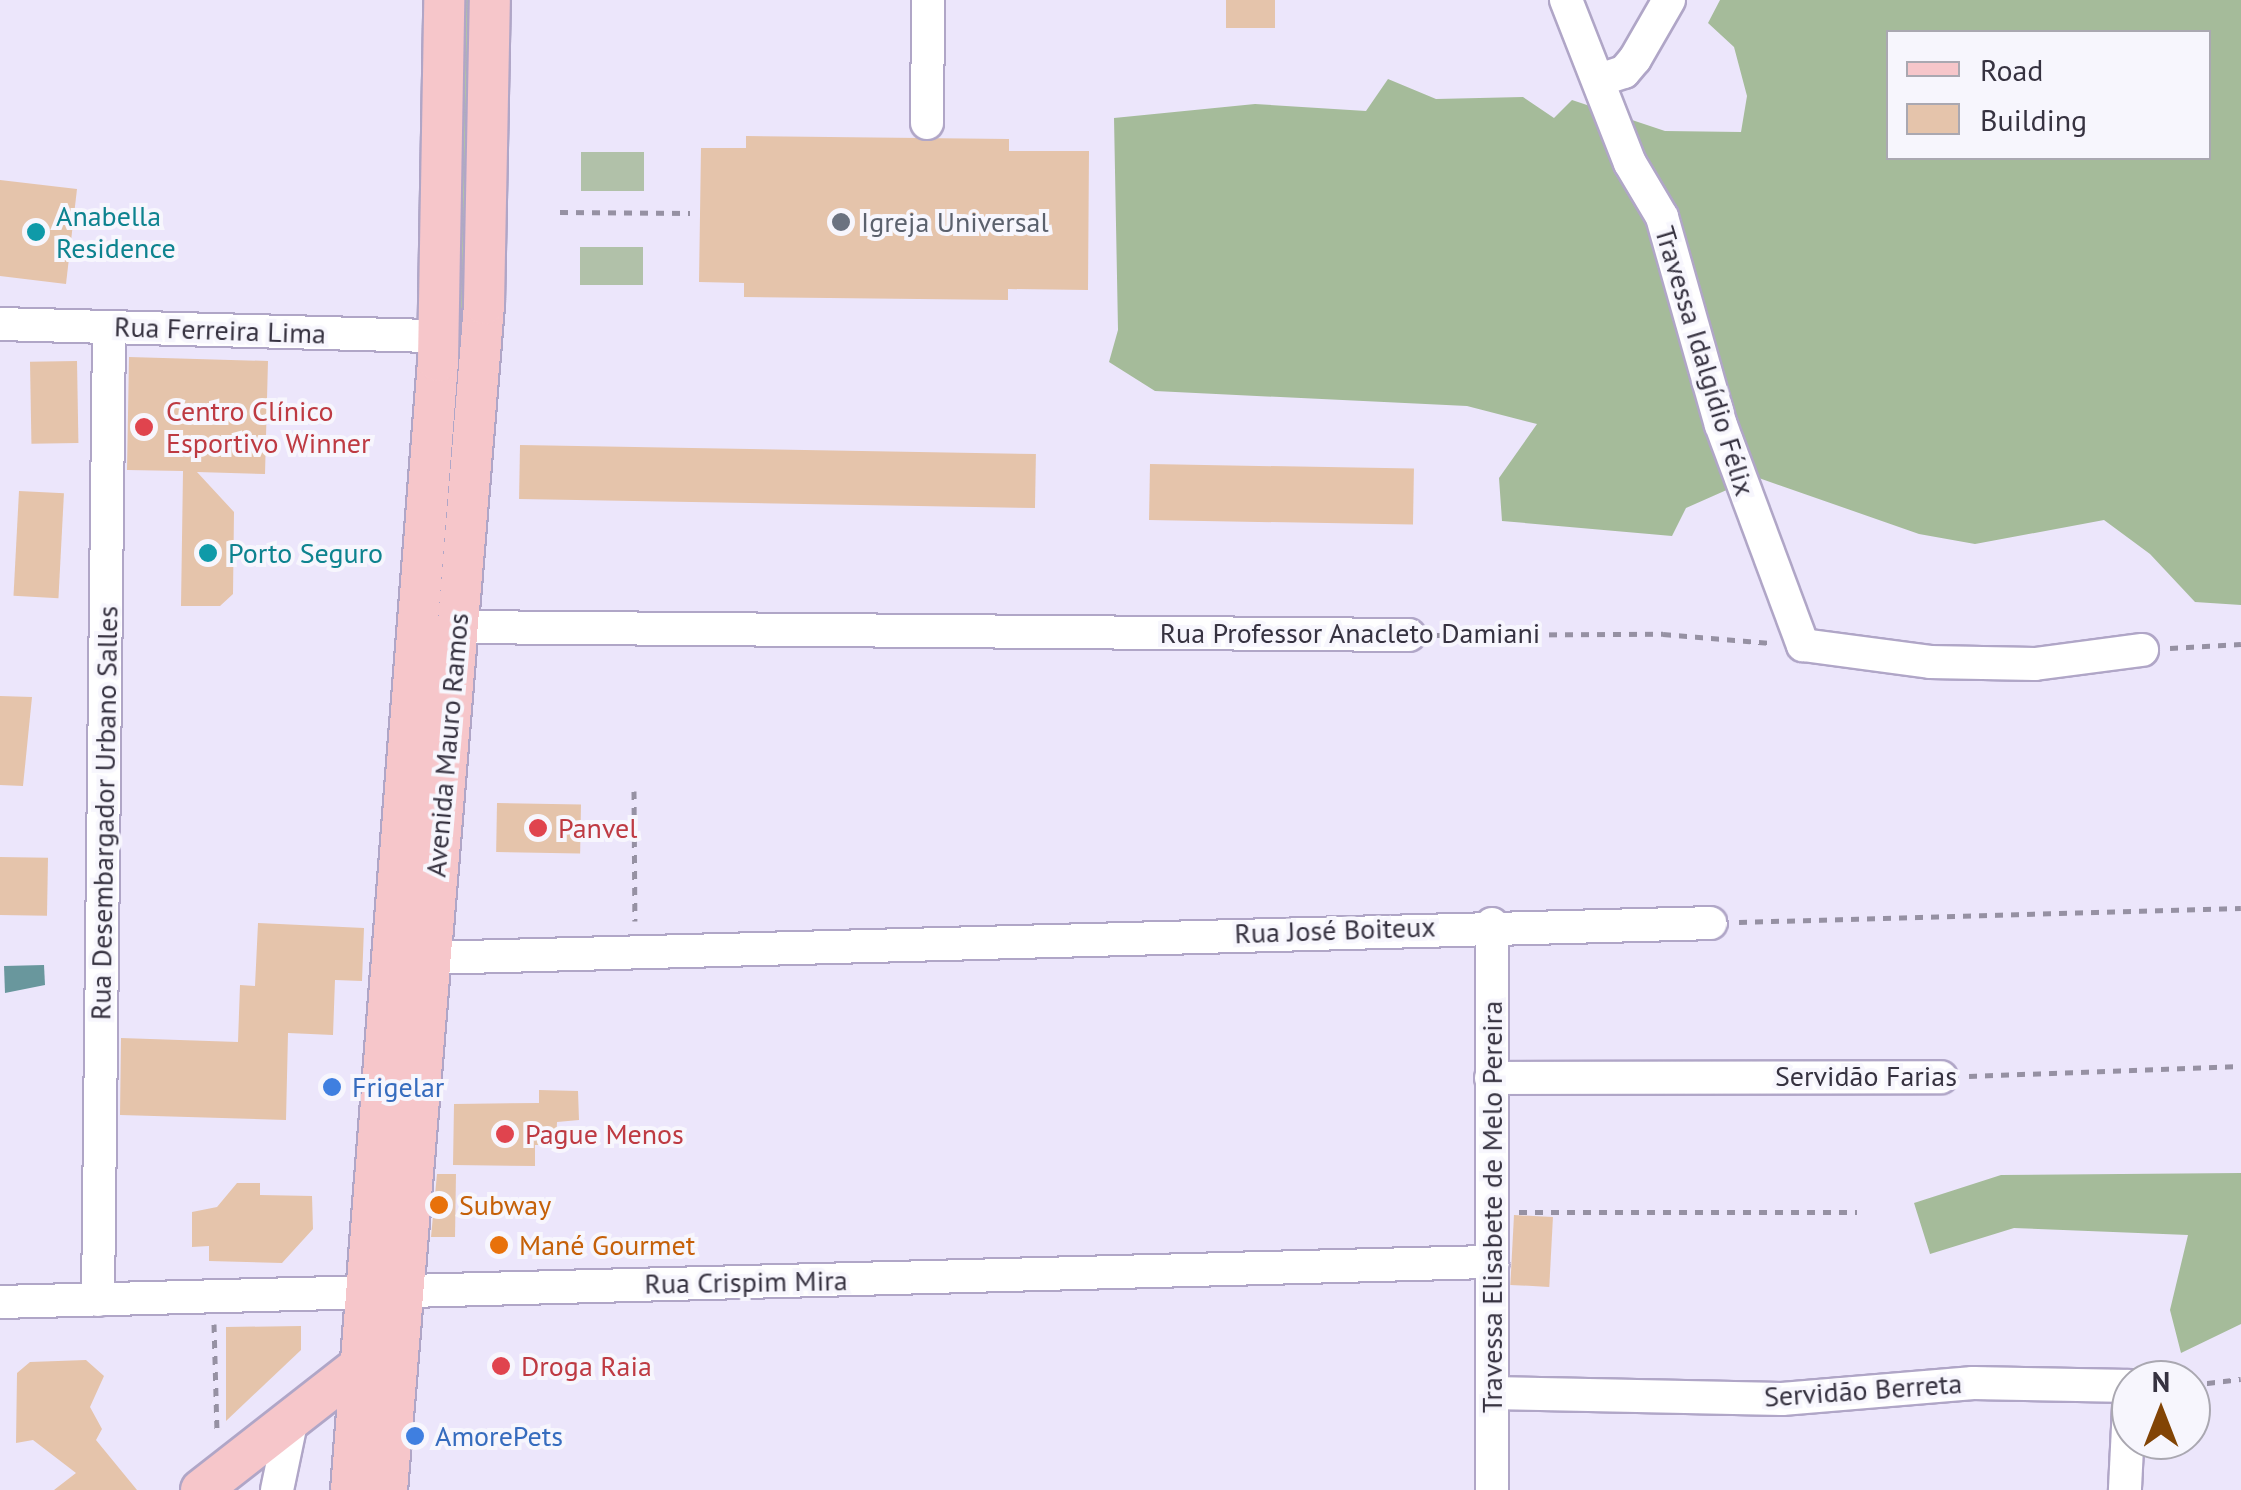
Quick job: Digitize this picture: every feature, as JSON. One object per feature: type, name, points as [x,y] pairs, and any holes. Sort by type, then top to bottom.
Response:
[{"type":"main road","name":"Avenida Mauro Ramos","points":[[387,1490],[395,1389],[384,1291],[439,336],[444,0]]},
{"type":"main road","name":"Avenida Mauro Ramos","points":[[351,1490],[360,1366],[384,1291],[429,958],[481,337],[490,0]]},
{"type":"main road","points":[[439,336],[481,337]]},
{"type":"main road","points":[[212,1482],[360,1366],[380,1368],[395,1389]]},
{"type":"street","points":[[928,0],[928,123]]},
{"type":"street","name":"Travessa Idalgídio Félix","points":[[1566,0],[1630,163],[1662,217],[1726,441],[1803,645]]},
{"type":"street","points":[[1599,80],[1624,72],[1635,60],[1669,0]]},
{"type":"street","name":"Rua Ferreira Lima","points":[[0,324],[439,336]]},
{"type":"street","name":"Rua Desembargador Urbano Salles","points":[[98,1300],[109,327]]},
{"type":"street","name":"Rua Professor Anacleto Damiani","points":[[457,627],[1410,635]]},
{"type":"street","points":[[1803,645],[1930,662],[2034,664],[2142,650]]},
{"type":"street","name":"Rua José Boiteux","points":[[429,958],[1492,924],[1710,923]]},
{"type":"street","name":"Travessa Elisabete de Melo Pereira","points":[[1492,924],[1492,1490]]},
{"type":"street","name":"Servidão Farias","points":[[1491,1078],[1941,1076]]},
{"type":"street","name":"Rua Crispim Mira","points":[[0,1302],[1492,1262]]},
{"type":"street","name":"Servidão Berreta","points":[[1492,1394],[1782,1399],[1973,1383],[2130,1386],[2126,1490]]},
{"type":"street","points":[[277,1490],[292,1418]]},
{"type":"path","points":[[560,212],[690,213]]},
{"type":"path","name":"Rua Professor Anacleto Damiani","points":[[1410,635],[1663,634],[1803,645]]},
{"type":"path","points":[[2142,650],[2241,644]]},
{"type":"path","points":[[634,790],[636,954]]},
{"type":"path","points":[[1710,923],[2241,908]]},
{"type":"path","name":"Servidão Farias","points":[[1941,1076],[2241,1066]]},
{"type":"path","points":[[1492,1214],[1857,1212]]},
{"type":"path","points":[[212,1482],[214,1296]]},
{"type":"path","points":[[2211,1383],[2241,1379]]},
{"type":"shaded area","points":[[461,0],[474,0],[466,316],[458,316]]},
{"type":"shaded area","points":[[1720,0],[2241,0],[2241,605],[2195,602],[2150,554],[2104,520],[1975,544],[1919,534],[1756,477],[1686,508],[1672,536],[1502,521],[1499,478],[1537,424],[1467,406],[1155,391],[1109,362],[1118,330],[1114,118],[1255,104],[1366,111],[1388,79],[1436,99],[1523,97],[1554,118],[1572,100],[1665,131],[1741,132],[1747,96],[1734,47],[1708,23]]},
{"type":"shaded area","points":[[581,152],[644,152],[644,191],[581,191]]},
{"type":"shaded area","points":[[580,247],[643,247],[643,285],[580,285]]},
{"type":"shaded area","points":[[44,965],[45,985],[5,993],[4,966]]},
{"type":"shaded area","points":[[2241,1173],[2241,1324],[2181,1353],[2170,1310],[2188,1235],[2014,1228],[1930,1254],[1914,1203],[2001,1175]]},
{"type":"building","points":[[1226,0],[1275,0],[1275,28],[1226,28]]},
{"type":"building","points":[[746,136],[1009,139],[1009,151],[1089,151],[1088,290],[1008,289],[1008,300],[744,297],[744,283],[699,282],[701,148],[746,148]]},
{"type":"building","name":"Anabella Residence","points":[[0,180],[77,189],[66,284],[0,276]]},
{"type":"building","points":[[129,357],[268,361],[265,474],[197,472],[234,512],[233,594],[220,606],[181,606],[183,471],[127,470]]},
{"type":"building","points":[[77,361],[78,443],[31,444],[30,362]]},
{"type":"building","points":[[520,445],[1036,454],[1035,508],[519,499]]},
{"type":"building","points":[[1150,464],[1414,469],[1413,525],[1149,520]]},
{"type":"building","points":[[19,491],[64,493],[58,598],[14,596]]},
{"type":"building","points":[[0,696],[32,697],[23,786],[0,785]]},
{"type":"building","name":"Panvel","points":[[497,803],[581,804],[580,853],[496,852]]},
{"type":"building","points":[[0,857],[48,858],[47,916],[0,915]]},
{"type":"building","points":[[258,923],[364,928],[362,981],[335,980],[333,1035],[288,1033],[286,1120],[120,1115],[121,1038],[238,1042],[240,985],[255,986]]},
{"type":"building","name":"Pague Menos","points":[[539,1090],[578,1091],[579,1120],[557,1122],[556,1145],[535,1145],[535,1166],[453,1165],[454,1104],[539,1103]]},
{"type":"building","name":"Subway","points":[[437,1174],[456,1174],[455,1237],[431,1237]]},
{"type":"building","points":[[237,1183],[260,1183],[260,1195],[312,1196],[313,1229],[282,1263],[209,1261],[209,1246],[192,1247],[192,1212],[217,1207]]},
{"type":"building","points":[[1514,1215],[1553,1217],[1549,1287],[1510,1285]]},
{"type":"building","points":[[301,1326],[301,1350],[226,1421],[226,1327]]},
{"type":"building","points":[[86,1360],[104,1376],[90,1407],[102,1429],[96,1440],[137,1490],[54,1490],[76,1473],[33,1440],[16,1443],[17,1373],[30,1362]]},
{"type":"place","name":"Igreja Universal","points":[[841,222]]},
{"type":"place","name":"Anabella Residence","points":[[36,232]]},
{"type":"place","name":"Centro Clínico Esportivo Winner","points":[[144,427]]},
{"type":"place","name":"Porto Seguro","points":[[208,553]]},
{"type":"place","name":"Panvel","points":[[538,828]]},
{"type":"place","name":"Frigelar","points":[[332,1087]]},
{"type":"place","name":"Pague Menos","points":[[505,1134]]},
{"type":"place","name":"Subway","points":[[439,1205]]},
{"type":"place","name":"Mané Gourmet","points":[[499,1245]]},
{"type":"place","name":"Droga Raia","points":[[501,1366]]},
{"type":"place","name":"AmorePets","points":[[415,1436]]}]
